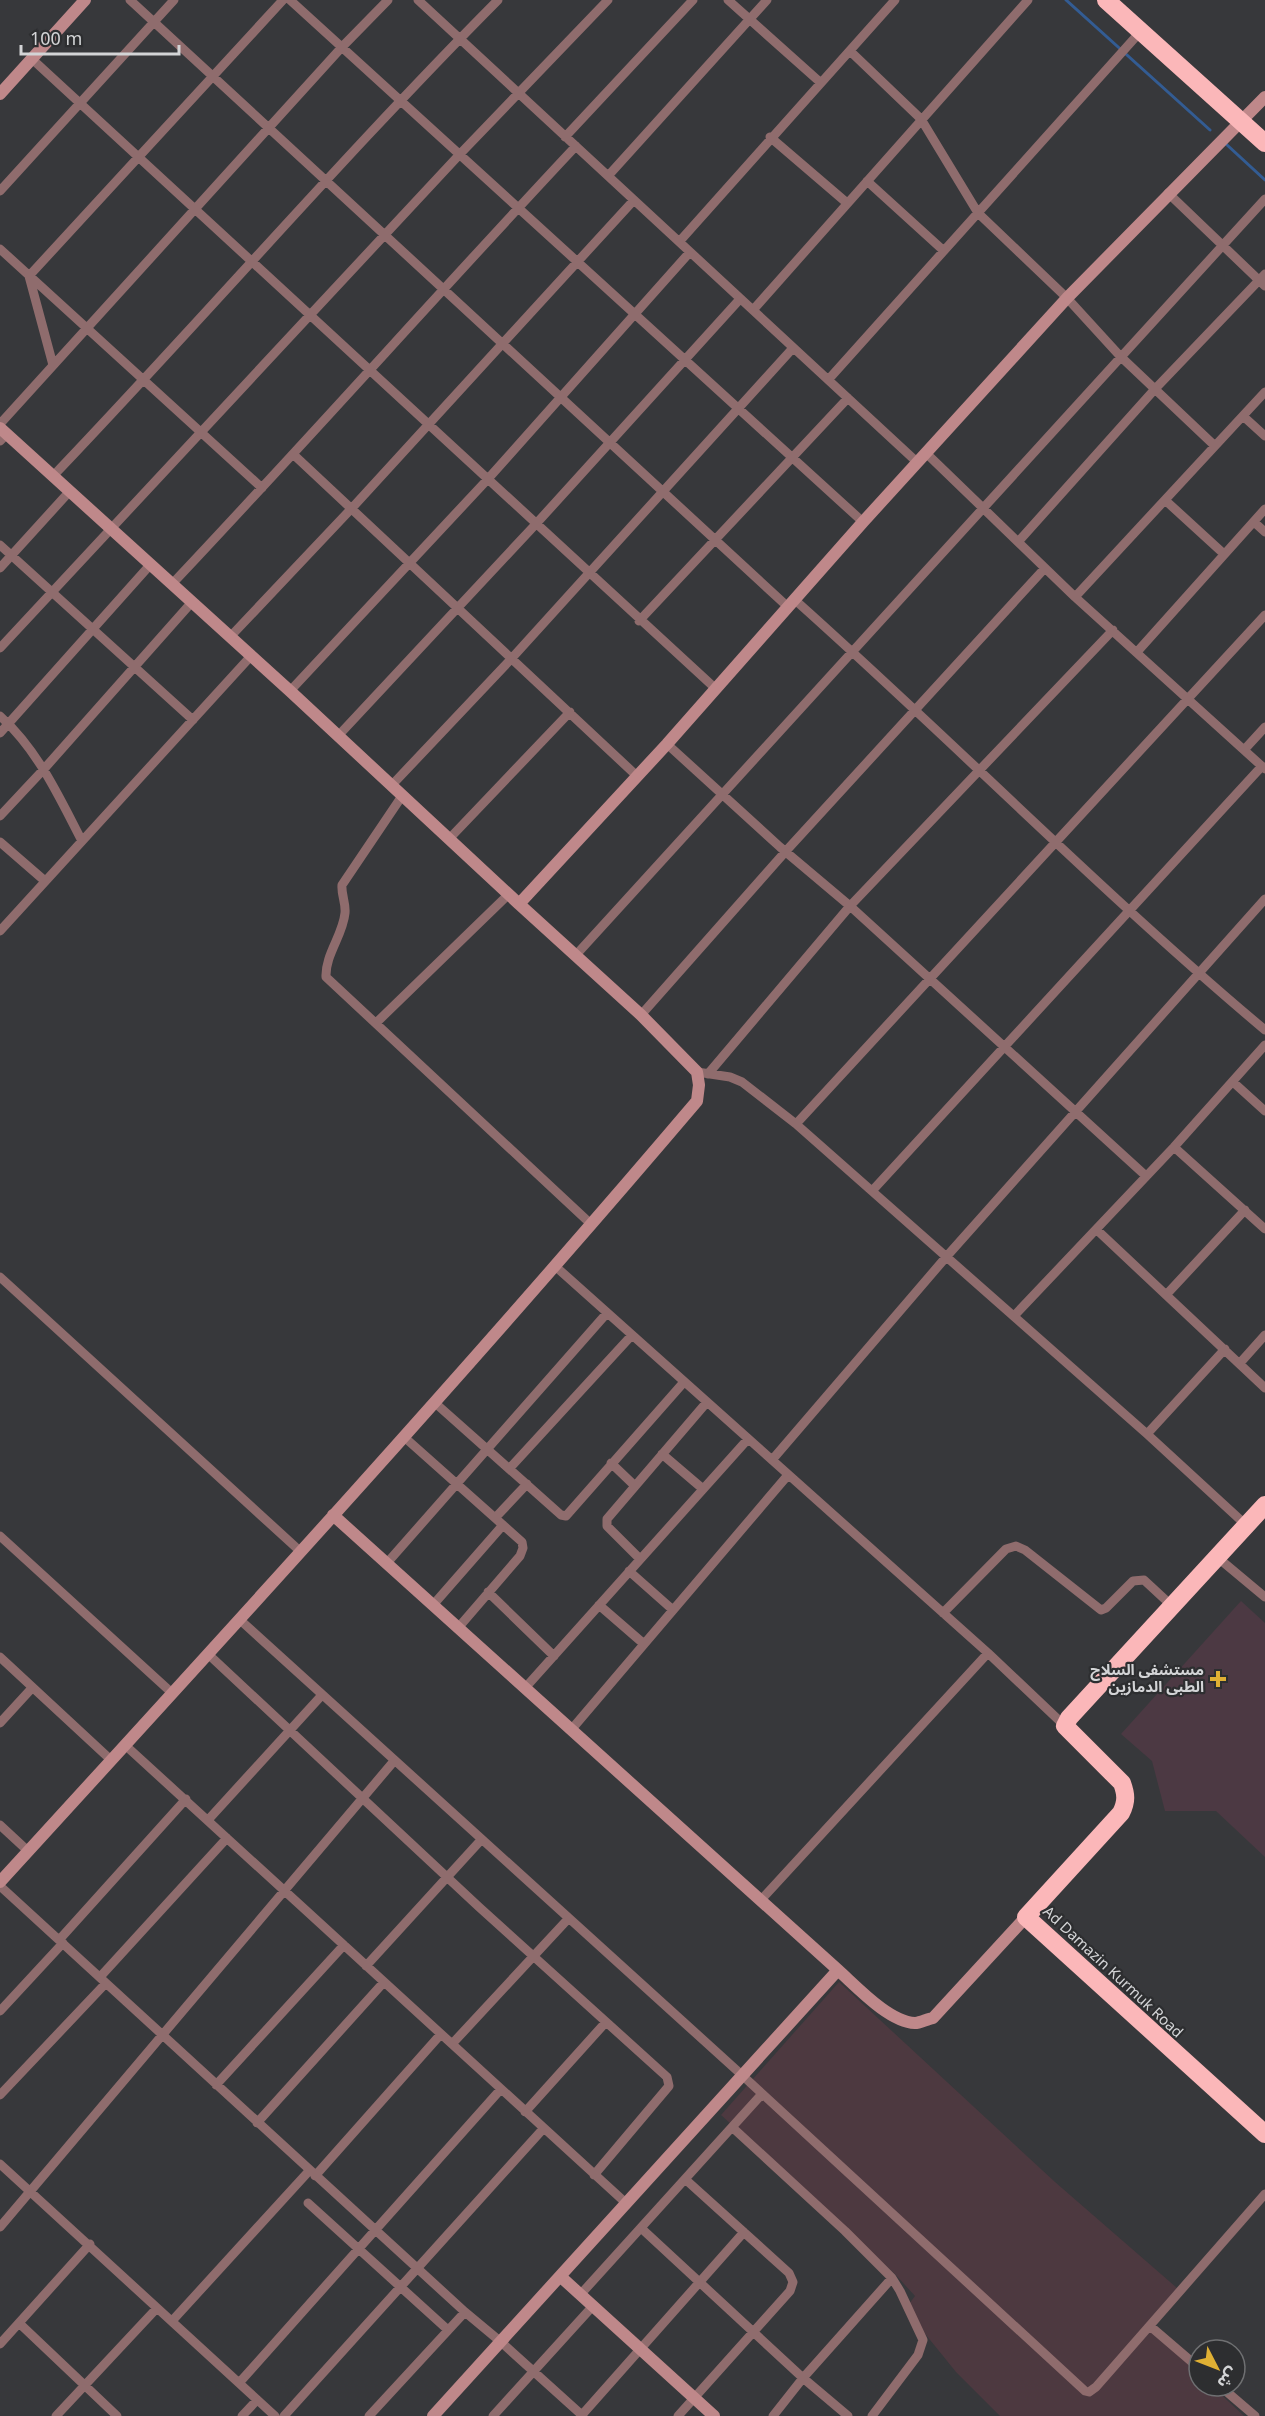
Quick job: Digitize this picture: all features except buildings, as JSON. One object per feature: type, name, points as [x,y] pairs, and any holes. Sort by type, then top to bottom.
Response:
[{"type":"highway","points":[[1106,0],[1265,143]]},
{"type":"highway","points":[[1065,1726],[1069,1718],[1265,1504]]},
{"type":"highway","name":"Ad Damazin Kurmuk Road","points":[[1065,1726],[1122,1783],[1125,1805],[1121,1813],[1026,1917],[1265,2134]]},
{"type":"street","points":[[0,94],[85,0]]},
{"type":"street","points":[[130,0],[716,541],[791,604],[852,651],[1198,974],[1265,1030]]},
{"type":"street","points":[[0,191],[174,0]]},
{"type":"street","points":[[29,276],[283,0]]},
{"type":"street","points":[[290,0],[863,522]]},
{"type":"street","points":[[388,0],[342,47],[53,365],[2,432],[290,691],[703,1073],[730,1077],[742,1082],[796,1124],[1148,1434],[1246,1525]]},
{"type":"street","points":[[418,0],[918,463]]},
{"type":"street","points":[[53,476],[144,381],[401,101],[498,0]]},
{"type":"street","points":[[0,648],[460,154],[608,0]]},
{"type":"street","points":[[565,137],[693,0]]},
{"type":"street","points":[[728,0],[821,83]]},
{"type":"street","points":[[608,176],[767,0]]},
{"type":"street","points":[[678,242],[895,0]]},
{"type":"street","points":[[753,310],[1028,0]]},
{"type":"street","points":[[828,380],[1141,32]]},
{"type":"street","points":[[850,51],[921,119],[978,213],[1067,298],[1120,356],[1215,446]]},
{"type":"street","points":[[32,59],[639,621],[716,689]]},
{"type":"street","points":[[519,904],[638,777],[863,522],[1067,298],[1265,97]]},
{"type":"street","points":[[771,136],[847,203]]},
{"type":"street","points":[[172,584],[294,455],[368,371],[576,146]]},
{"type":"street","points":[[867,181],[944,251]]},
{"type":"street","points":[[1018,542],[1155,389],[1263,280],[1168,194]]},
{"type":"street","points":[[575,956],[1265,199]]},
{"type":"street","points":[[230,637],[352,508],[634,200]]},
{"type":"street","points":[[0,249],[262,488]]},
{"type":"street","points":[[290,691],[487,480],[690,252]]},
{"type":"street","points":[[29,276],[53,365]]},
{"type":"street","points":[[338,736],[535,525],[740,299]]},
{"type":"street","points":[[391,786],[512,658],[793,348]]},
{"type":"street","points":[[1075,597],[1265,392]]},
{"type":"street","points":[[639,621],[848,398]]},
{"type":"street","points":[[1243,416],[1265,436]]},
{"type":"street","points":[[872,1191],[1263,767],[1075,597],[926,453]]},
{"type":"street","points":[[294,455],[638,777]]},
{"type":"street","points":[[0,568],[69,492]]},
{"type":"street","points":[[1165,500],[1224,554]]},
{"type":"street","points":[[1137,652],[1265,509]]},
{"type":"street","points":[[1254,522],[1265,532]]},
{"type":"street","points":[[0,545],[193,720]]},
{"type":"street","points":[[0,733],[150,565]]},
{"type":"street","points":[[641,1015],[786,851],[1045,568]]},
{"type":"street","points":[[0,816],[192,602]]},
{"type":"street","points":[[796,1124],[1265,615]]},
{"type":"street","points":[[744,2232],[582,2416],[376,2232],[0,1884],[301,1552],[592,1225],[697,1101],[703,1073],[850,906],[1113,630]]},
{"type":"street","points":[[2,925],[251,656]]},
{"type":"street","points":[[449,839],[570,712]]},
{"type":"street","points":[[0,716],[44,769],[82,841]]},
{"type":"street","points":[[1244,750],[1265,727]]},
{"type":"street","points":[[667,744],[850,906],[1146,1176]]},
{"type":"street","points":[[402,796],[342,885],[341,893],[346,911],[339,938],[326,969],[326,977],[592,1225]]},
{"type":"street","points":[[0,842],[45,881]]},
{"type":"street","points":[[376,1023],[509,894]]},
{"type":"street","points":[[772,1460],[947,1256],[1265,899]]},
{"type":"street","points":[[1014,1316],[1174,1147],[1265,1045]]},
{"type":"street","points":[[1233,1082],[1265,1111]]},
{"type":"street","points":[[1174,1147],[1265,1229]]},
{"type":"street","points":[[1166,1295],[1245,1210]]},
{"type":"street","points":[[1097,1230],[1265,1388]]},
{"type":"street","points":[[555,1266],[988,1653],[1065,1726]]},
{"type":"street","points":[[0,1277],[301,1552]]},
{"type":"street","points":[[387,1563],[607,1313]]},
{"type":"street","points":[[509,1469],[632,1335]]},
{"type":"street","points":[[1240,1363],[1265,1335]]},
{"type":"street","points":[[1148,1434],[1225,1349]]},
{"type":"street","points":[[434,1402],[561,1515],[566,1516],[684,1382]]},
{"type":"street","points":[[640,1559],[606,1526],[606,1522],[707,1402]]},
{"type":"street","points":[[403,1436],[522,1542],[523,1548],[520,1556],[458,1628]]},
{"type":"street","points":[[525,1688],[748,1439]]},
{"type":"street","points":[[662,1454],[703,1489]]},
{"type":"street","points":[[611,1463],[635,1486]]},
{"type":"street","points":[[571,1730],[789,1475]]},
{"type":"street","points":[[495,1518],[527,1484]]},
{"type":"street","points":[[333,1515],[760,1901],[884,2010],[899,2019],[916,2023],[933,2018],[1026,1917]]},
{"type":"street","points":[[433,1605],[503,1525]]},
{"type":"street","points":[[0,1536],[172,1693]]},
{"type":"street","points":[[943,1613],[1006,1549],[1016,1546],[1025,1550],[1101,1610],[1138,1579],[1144,1580],[1171,1605]]},
{"type":"street","points":[[1217,1557],[1265,1598]]},
{"type":"street","points":[[629,1571],[673,1610]]},
{"type":"street","points":[[488,1592],[554,1656]]},
{"type":"street","points":[[599,1605],[644,1644]]},
{"type":"street","points":[[239,1619],[742,2076],[1084,2391],[1091,2391],[1096,2387],[1265,2194]]},
{"type":"street","points":[[760,1901],[988,1653]]},
{"type":"street","points":[[208,1654],[362,1799],[667,2077],[669,2086],[594,2175]]},
{"type":"street","points":[[0,1657],[111,1760]]},
{"type":"street","points":[[0,1723],[32,1688]]},
{"type":"street","points":[[207,1820],[322,1695]]},
{"type":"street","points":[[125,1745],[627,2204]]},
{"type":"street","points":[[0,2227],[394,1761]]},
{"type":"street","points":[[0,2011],[186,1799]]},
{"type":"street","points":[[0,1825],[28,1851]]},
{"type":"street","points":[[0,2096],[226,1838]]},
{"type":"street","points":[[366,1966],[481,1840]]},
{"type":"street","points":[[452,2044],[568,1919]]},
{"type":"street","points":[[216,2085],[344,1945]]},
{"type":"street","points":[[433,2416],[838,1970]]},
{"type":"street","points":[[257,2123],[384,1982]]},
{"type":"street","points":[[525,2112],[606,2022]]},
{"type":"street","points":[[172,2321],[441,2034]]},
{"type":"street","points":[[239,2383],[501,2090]]},
{"type":"street","points":[[580,2295],[761,2095]]},
{"type":"street","points":[[733,2128],[845,2231],[892,2278],[900,2291],[923,2340],[918,2355],[872,2416]]},
{"type":"street","points":[[284,2416],[402,2288],[543,2129]]},
{"type":"street","points":[[0,2164],[90,2244],[275,2416]]},
{"type":"street","points":[[678,2416],[790,2291],[793,2282],[789,2273],[685,2180]]},
{"type":"street","points":[[308,2203],[448,2330]]},
{"type":"street","points":[[641,2228],[803,2378],[848,2416]]},
{"type":"street","points":[[0,2344],[90,2244]]},
{"type":"street","points":[[561,2277],[714,2416]]},
{"type":"street","points":[[773,2416],[803,2378],[892,2278]]},
{"type":"street","points":[[493,2416],[592,2307]]},
{"type":"street","points":[[56,2416],[157,2308]]},
{"type":"street","points":[[369,2416],[465,2312]]},
{"type":"street","points":[[19,2323],[117,2416]]},
{"type":"street","points":[[1150,2326],[1187,2358]]},
{"type":"street","points":[[1234,2398],[1255,2416]]},
{"type":"street","points":[[242,2416],[257,2400]]},
{"type":"shaded area","name":"مستشفى السلاح الطبى الدمازين","points":[[1241,1601],[1265,1623],[1265,1857],[1216,1811],[1165,1811],[1152,1761],[1121,1734]]},
{"type":"shaded area","points":[[839,1982],[1055,2182],[1177,2288],[1145,2325],[1187,2363],[1187,2398],[1225,2398],[1244,2416],[1000,2416],[956,2372],[905,2309],[915,2296],[894,2273],[721,2115]]},
{"type":"waterway","points":[[1066,0],[1210,130]]},
{"type":"waterway","points":[[1226,144],[1265,180]]},
{"type":"place","name":"مستشفى السلاح الطبى الدمازين","points":[[1218,1679]]}]
